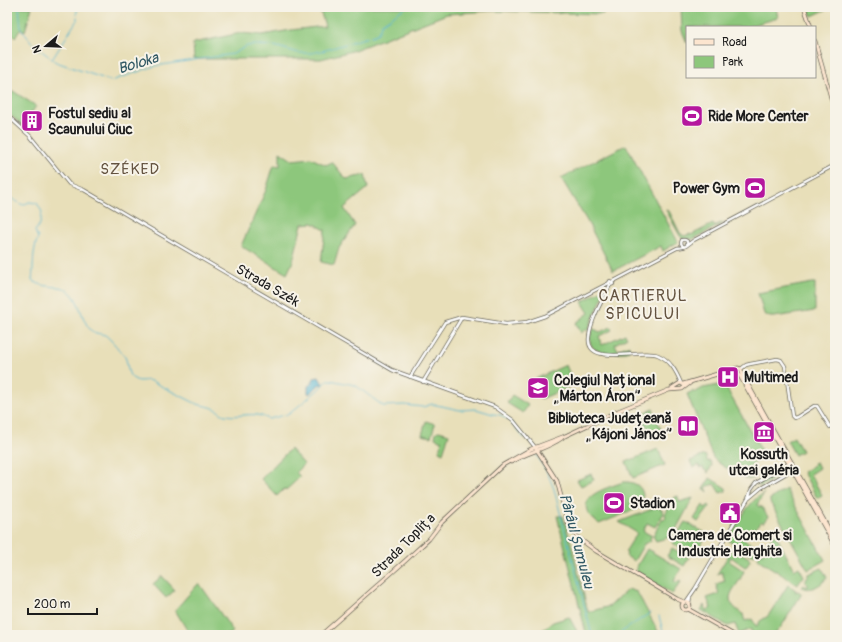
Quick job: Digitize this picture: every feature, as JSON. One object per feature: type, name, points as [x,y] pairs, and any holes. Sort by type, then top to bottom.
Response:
[{"type":"main road","points":[[804,7],[811,26]]},
{"type":"main road","points":[[816,45],[835,112]]},
{"type":"main road","points":[[669,390],[681,384],[690,383],[726,371],[739,371],[834,538]]},
{"type":"main road","points":[[669,390],[680,389],[678,388],[681,384]]},
{"type":"main road","name":"Strada Toplița","points":[[321,635],[405,561],[428,539],[446,517],[507,462],[519,454],[565,436],[618,411],[669,390]]},
{"type":"main road","points":[[536,448],[557,481],[568,523],[577,538],[734,635]]},
{"type":"main road","points":[[794,470],[835,546]]},
{"type":"main road","points":[[684,603],[684,609],[689,606]]},
{"type":"street","name":"Strada Szék","points":[[7,115],[30,136],[71,185],[84,190],[390,369],[482,402],[503,412],[517,424],[536,448]]},
{"type":"street","points":[[410,377],[444,322],[462,317],[511,324],[527,322],[545,316],[609,284],[610,281],[612,282],[677,248],[685,247],[694,240],[835,165]]},
{"type":"street","points":[[677,248],[683,240],[694,240]]},
{"type":"street","points":[[680,243],[683,247]]},
{"type":"street","points":[[609,284],[590,332],[589,342],[592,348],[597,352],[608,356],[648,353],[657,355],[670,364],[681,384]]},
{"type":"street","points":[[424,382],[462,317]]},
{"type":"street","points":[[739,371],[747,364],[777,359],[782,361],[785,365],[791,413],[793,417],[797,417],[814,406],[817,406],[830,426]]},
{"type":"street","points":[[684,603],[691,595],[748,500],[751,491],[758,482],[790,463]]},
{"type":"street","points":[[748,500],[761,488],[794,470]]},
{"type":"street","points":[[758,482],[758,486],[761,488]]},
{"type":"street","points":[[751,491],[754,491],[755,493]]},
{"type":"street","points":[[689,606],[691,595]]},
{"type":"green space","points":[[7,7],[32,7],[25,31],[21,29],[15,37],[7,31]]},
{"type":"green space","points":[[319,7],[604,7],[603,14],[490,11],[447,14],[352,51],[321,59],[194,59],[193,43],[241,33],[262,35],[325,26]]},
{"type":"green space","points":[[681,7],[776,7],[778,18],[750,26],[686,26],[686,41],[682,31]]},
{"type":"green space","points":[[806,7],[832,7],[812,16]]},
{"type":"green space","points":[[13,91],[36,106],[23,126],[7,112],[8,99]]},
{"type":"green space","points":[[626,145],[678,242],[663,251],[661,246],[613,271],[587,221],[561,178]]},
{"type":"green space","points":[[280,152],[292,160],[311,158],[326,165],[332,162],[346,179],[365,175],[368,188],[344,208],[355,225],[339,248],[334,265],[321,262],[325,230],[313,223],[302,224],[293,261],[287,274],[241,246],[266,190],[274,165],[280,166]]},
{"type":"green space","points":[[666,210],[669,211],[680,233],[684,236],[691,235],[713,224],[714,226],[723,222],[724,223],[693,239],[683,239]]},
{"type":"green space","points":[[815,283],[815,311],[774,317],[764,314],[758,293]]},
{"type":"green space","points":[[607,287],[588,330],[587,331],[586,329],[581,333],[576,323],[589,313],[582,302]]},
{"type":"green space","points":[[611,327],[612,330],[599,336],[602,345],[625,334],[627,337],[615,344],[618,350],[629,345],[629,350],[626,352],[613,353],[594,349],[591,345],[590,338],[592,330],[594,329],[600,332]]},
{"type":"green space","points":[[566,365],[574,385],[541,399],[533,380]]},
{"type":"green space","points":[[724,384],[765,457],[751,465],[757,477],[752,479],[748,479],[734,473],[713,458],[687,394],[693,391],[694,393],[703,388]]},
{"type":"green space","points":[[512,395],[528,405],[523,413],[507,403]]},
{"type":"green space","points":[[653,409],[662,432],[651,437],[641,414]]},
{"type":"green space","points":[[426,421],[435,424],[431,437],[422,435]]},
{"type":"green space","points":[[439,431],[449,434],[443,453],[439,451],[442,441],[435,438],[436,432]]},
{"type":"green space","points":[[794,437],[802,451],[795,455],[787,441]]},
{"type":"green space","points":[[290,449],[304,464],[296,472],[300,477],[277,496],[261,479]]},
{"type":"green space","points":[[658,449],[665,465],[633,478],[626,462]]},
{"type":"green space","points":[[705,455],[708,462],[710,461],[712,465],[708,473],[703,467],[700,468],[699,465],[693,468],[690,461]]},
{"type":"green space","points":[[816,462],[819,468],[810,474],[822,495],[817,498],[803,472]]},
{"type":"green space","points":[[787,466],[789,467],[789,470],[762,486],[758,486],[760,482]]},
{"type":"green space","points":[[591,474],[594,480],[581,486],[577,480]]},
{"type":"green space","points":[[710,478],[726,488],[726,491],[720,493],[714,484],[706,487],[708,492],[703,489]]},
{"type":"green space","name":"Stadion","points":[[623,482],[632,483],[639,487],[643,494],[642,503],[640,505],[641,507],[599,524],[588,513],[586,506],[588,501],[597,492]]},
{"type":"green space","points":[[786,489],[825,560],[808,570],[770,502],[770,499]]},
{"type":"green space","points":[[764,493],[757,505],[760,507],[761,506],[768,517],[763,523],[761,521],[752,534],[746,530],[742,538],[757,548],[754,555],[752,555],[729,541],[729,539],[748,508]]},
{"type":"green space","points":[[678,496],[679,502],[693,498],[674,533],[667,538],[656,541],[653,536],[662,519],[666,518],[665,514],[675,497]]},
{"type":"green space","points":[[703,505],[705,508],[709,505],[710,507],[698,522],[694,519]]},
{"type":"green space","points":[[657,507],[664,513],[655,527],[647,523],[643,531],[652,536],[650,538],[651,541],[644,544],[634,561],[626,556],[627,553],[625,552],[637,533],[619,522]]},
{"type":"green space","points":[[557,516],[563,516],[588,612],[610,606],[628,589],[637,592],[660,635],[582,635],[586,633]]},
{"type":"green space","points":[[686,522],[709,535],[705,538],[695,555],[672,543]]},
{"type":"green space","points":[[775,533],[794,570],[799,567],[804,576],[802,579],[801,578],[798,585],[759,560],[758,557],[761,552],[763,553],[766,548],[766,544]]},
{"type":"green space","points":[[672,548],[689,558],[684,566],[667,556]]},
{"type":"green space","points":[[733,548],[749,558],[750,561],[745,567],[731,557],[729,561],[744,571],[733,589],[730,599],[731,603],[736,609],[744,615],[745,621],[752,619],[756,626],[758,625],[760,621],[768,616],[788,585],[796,590],[795,592],[798,591],[801,593],[781,627],[774,635],[752,635],[751,629],[739,634],[735,624],[728,626],[701,610],[704,605],[706,611],[711,608],[707,598],[719,594],[716,584],[725,581],[722,572],[717,574]]},
{"type":"green space","points":[[647,549],[681,569],[674,581],[677,583],[679,580],[681,582],[672,594],[636,572],[636,568]]},
{"type":"green space","points":[[822,568],[827,578],[825,580],[813,588],[809,589],[802,587],[804,585],[806,587],[808,586],[805,581],[809,574]]},
{"type":"green space","points":[[162,576],[175,590],[166,598],[153,584]]},
{"type":"green space","points":[[199,583],[233,631],[230,635],[190,635],[175,610]]},
{"type":"green space","points":[[569,617],[579,635],[536,635],[553,622]]},
{"type":"water","points":[[319,377],[323,384],[320,384],[309,394],[308,386],[312,383],[314,378]]},
{"type":"waterway","name":"Boloka","points":[[19,7],[21,29],[34,45],[56,62],[111,81],[155,66],[233,54],[247,46],[272,46]]},
{"type":"waterway","points":[[77,7],[77,14]]},
{"type":"waterway","name":"Boloka","points":[[274,46],[299,53],[311,53],[326,50],[378,33],[382,23],[406,7]]},
{"type":"waterway","points":[[53,58],[77,20],[77,17]]},
{"type":"waterway","name":"Pârâul Șumuleu","points":[[7,196],[23,205],[29,202],[37,203],[42,212],[40,224],[35,231],[38,238],[34,254],[32,280],[42,285],[68,290],[77,301],[84,320],[89,328],[94,332],[107,336],[125,357],[130,375],[136,380],[151,381],[195,403],[213,408],[225,415],[257,415],[269,419],[289,414],[318,390],[327,380],[330,380],[355,385],[383,406],[404,405],[423,407],[432,404],[460,410],[476,409],[501,415],[510,421],[525,439]]},
{"type":"waterway","name":"Pârâul Șumuleu","points":[[536,454],[547,472],[554,489],[592,635]]},
{"type":"waterway","points":[[617,635],[650,613]]},
{"type":"waterway","points":[[659,616],[664,635]]},
{"type":"place","name":"Ride More Center","points":[[692,116]]},
{"type":"place","name":"Fostul sediu al Scaunului Ciuc","points":[[32,121]]},
{"type":"place","name":"Power Gym","points":[[755,188]]},
{"type":"place","name":"Multimed","points":[[728,377]]},
{"type":"place","name":"Colegiul Național „Márton Áron”","points":[[538,388]]},
{"type":"place","name":"Biblioteca Județeană „Kájoni János”","points":[[688,426]]},
{"type":"place","name":"Kossuth utcai galéria","points":[[764,432]]},
{"type":"place","name":"Stadion","points":[[614,503]]},
{"type":"place","name":"Camera de Comert si Industrie Harghita","points":[[730,513]]},
{"type":"district","name":"SZÉKED","points":[[130,169]]},
{"type":"district","name":"CARTIERUL SPICULUI","points":[[643,304]]}]
